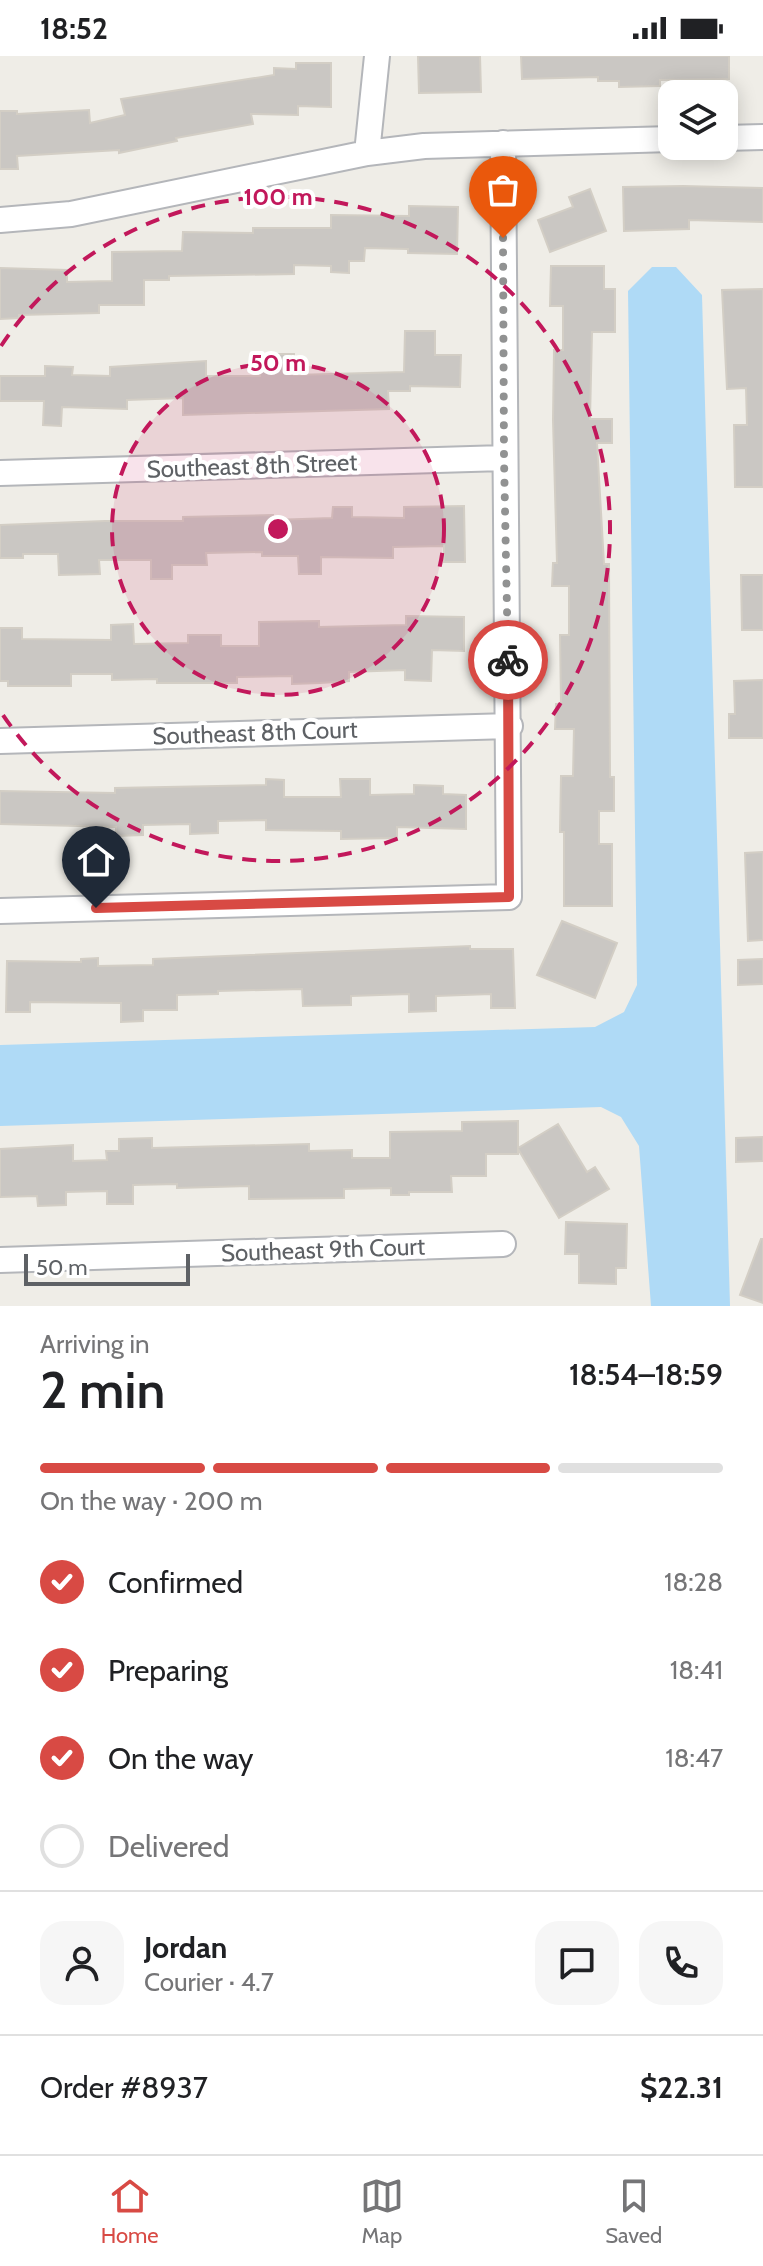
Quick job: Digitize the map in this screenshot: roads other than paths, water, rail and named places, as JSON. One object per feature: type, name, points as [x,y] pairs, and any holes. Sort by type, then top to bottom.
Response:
[{"type":"street","points":[[367,153],[377,56]]},
{"type":"street","points":[[738,138],[763,137]]},
{"type":"street","points":[[0,220],[71,214],[367,153],[424,146],[658,139]]},
{"type":"street","points":[[0,911],[509,897],[503,143]]},
{"type":"street","name":"Southeast 8th Street","points":[[0,473],[504,458]]},
{"type":"street","name":"Southeast 8th Court","points":[[0,741],[510,726]]},
{"type":"street","name":"Southeast 9th Court","points":[[0,1260],[503,1244]]},
{"type":"water","points":[[652,267],[676,267],[702,295],[730,1306],[651,1306],[639,1146],[621,1117],[601,1107],[0,1126],[0,1045],[595,1027],[624,1012],[637,985],[628,291]]}]
